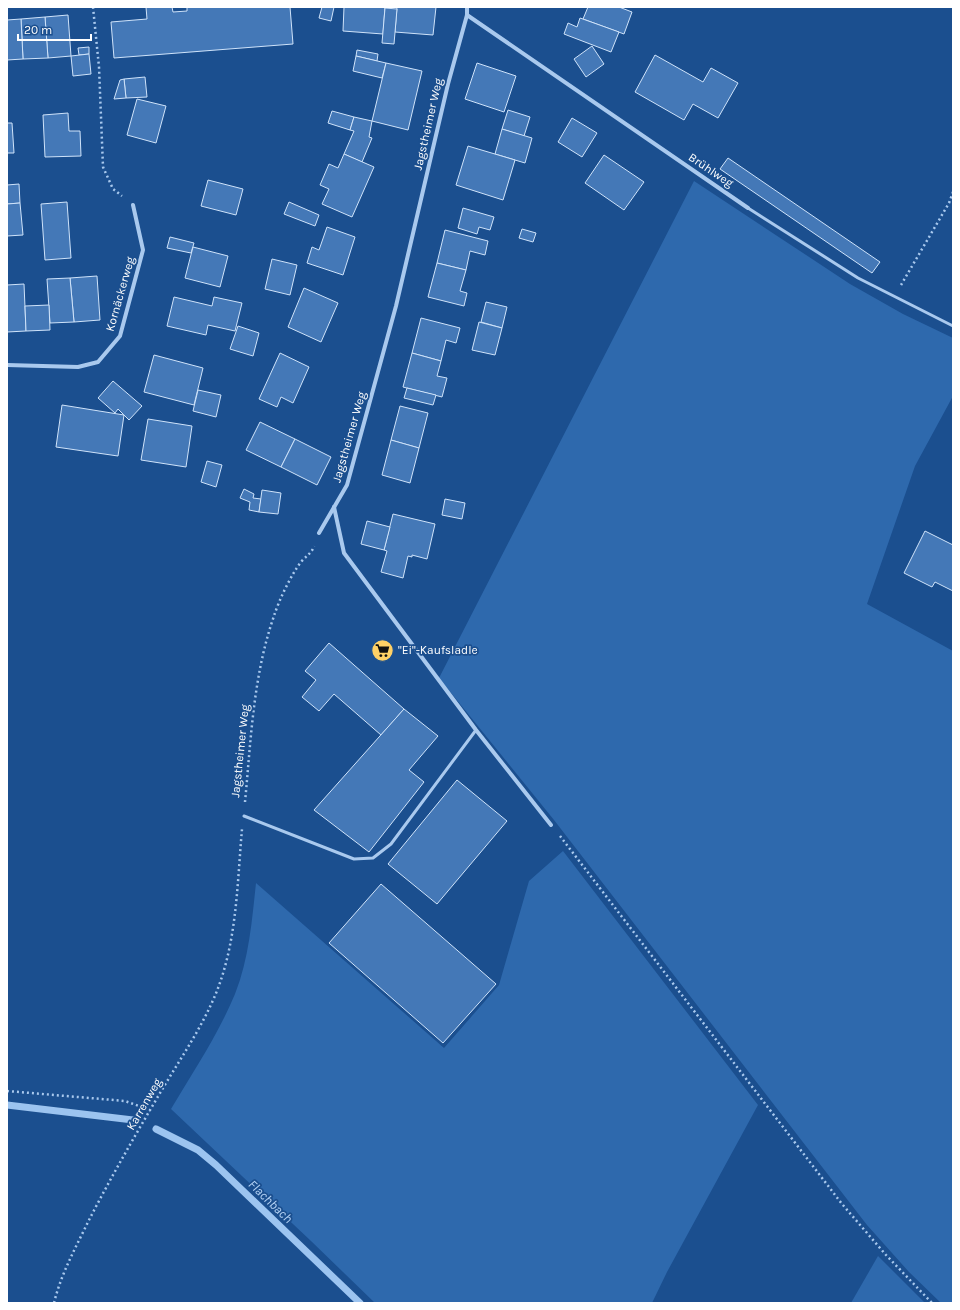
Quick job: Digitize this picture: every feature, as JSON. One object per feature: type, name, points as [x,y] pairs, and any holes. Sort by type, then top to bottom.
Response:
[{"type":"street","name":"Jagstheimer Weg","points":[[319,532],[347,485],[396,306],[448,84],[467,15],[466,7]]},
{"type":"street","name":"Brühlweg","points":[[467,15],[748,208]]},
{"type":"street","name":"Kornäckerweg","points":[[7,365],[78,367],[98,362],[120,336],[143,250],[133,205]]},
{"type":"street","points":[[334,506],[344,553],[476,730],[551,825]]},
{"type":"lane","name":"Brühlweg","points":[[748,208],[858,278],[953,326]]},
{"type":"lane","points":[[244,816],[354,859],[373,858],[391,844],[476,730]]},
{"type":"path","points":[[93,7],[99,67],[103,167],[113,189],[133,205]]},
{"type":"path","points":[[894,297],[949,204],[953,192]]},
{"type":"path","name":"Jagstheimer Weg","points":[[235,910],[257,685],[264,646],[284,591],[301,562],[313,550],[319,532]]},
{"type":"path","points":[[551,825],[842,1204],[886,1255],[932,1303]]},
{"type":"path","name":"Karrenweg","points":[[54,1303],[68,1262],[95,1208],[199,1028],[214,997],[227,961],[232,939],[235,910]]},
{"type":"path","points":[[7,1091],[125,1102],[140,1106],[150,1111]]},
{"type":"shaded area","points":[[694,181],[850,284],[903,314],[953,338],[953,396],[915,466],[867,604],[953,651],[953,1303],[941,1303],[909,1272],[867,1225],[554,820],[439,678]]},
{"type":"shaded area","points":[[563,851],[758,1105],[667,1272],[652,1303],[375,1303],[171,1109],[213,1039],[240,981],[247,953],[256,883],[444,1048],[499,985],[529,881]]},
{"type":"shaded area","points":[[878,1256],[925,1303],[851,1303]]},
{"type":"building","points":[[146,7],[172,7],[173,12],[187,11],[187,7],[290,7],[293,44],[114,58],[111,22],[147,19]]},
{"type":"building","points":[[322,7],[334,7],[331,21],[319,18]]},
{"type":"building","points":[[344,7],[385,7],[383,34],[343,31]]},
{"type":"building","points":[[397,7],[436,7],[433,35],[395,32]]},
{"type":"building","points":[[588,7],[619,7],[632,12],[624,34],[583,19]]},
{"type":"building","points":[[385,8],[397,9],[394,44],[382,43]]},
{"type":"building","points":[[68,15],[71,56],[48,58],[45,17]]},
{"type":"building","points":[[45,17],[48,58],[23,59],[21,19]]},
{"type":"building","points":[[580,18],[619,32],[611,52],[564,34],[568,23],[577,27]]},
{"type":"building","points":[[21,19],[23,59],[7,60],[7,20]]},
{"type":"building","points":[[592,46],[604,64],[586,77],[574,59]]},
{"type":"building","points":[[89,47],[89,54],[79,55],[78,48]]},
{"type":"building","points":[[357,50],[378,54],[377,61],[356,56]]},
{"type":"building","points":[[89,54],[91,74],[73,76],[71,56]]},
{"type":"building","points":[[655,55],[703,82],[711,68],[738,83],[718,118],[693,104],[684,120],[635,92]]},
{"type":"building","points":[[356,56],[386,63],[382,78],[353,71]]},
{"type":"building","points":[[386,63],[422,71],[408,130],[372,121]]},
{"type":"building","points":[[477,63],[516,76],[504,112],[465,99]]},
{"type":"building","points":[[145,77],[147,97],[126,98],[124,79]]},
{"type":"building","points":[[124,79],[126,98],[114,99],[120,80]]},
{"type":"building","points":[[137,99],[166,106],[156,143],[127,135]]},
{"type":"building","points":[[508,110],[530,117],[524,136],[502,129]]},
{"type":"building","points":[[332,111],[354,117],[350,130],[328,123]]},
{"type":"building","points":[[68,113],[69,131],[80,131],[81,156],[45,157],[43,115]]},
{"type":"building","points":[[354,117],[372,121],[369,137],[372,138],[362,162],[344,154],[354,131],[350,130]]},
{"type":"building","points":[[572,118],[597,133],[582,157],[558,142]]},
{"type":"building","points":[[7,123],[12,123],[14,153],[7,153]]},
{"type":"building","points":[[502,129],[532,138],[525,163],[495,154]]},
{"type":"building","points":[[468,146],[515,160],[503,200],[456,185]]},
{"type":"building","points":[[344,154],[374,167],[352,217],[322,204],[329,189],[320,185],[329,164],[338,168]]},
{"type":"building","points":[[604,155],[644,182],[624,210],[585,183]]},
{"type":"building","points":[[728,158],[880,262],[872,273],[720,169]]},
{"type":"building","points":[[208,180],[243,189],[236,215],[201,206]]},
{"type":"building","points":[[19,184],[20,203],[7,204],[7,185]]},
{"type":"building","points":[[67,202],[71,258],[45,260],[41,204]]},
{"type":"building","points":[[289,202],[319,215],[315,226],[284,214]]},
{"type":"building","points":[[20,203],[23,235],[7,236],[7,204]]},
{"type":"building","points":[[463,208],[494,217],[490,230],[479,227],[477,234],[458,228]]},
{"type":"building","points":[[327,227],[355,237],[343,275],[307,263],[312,247],[319,250]]},
{"type":"building","points":[[522,229],[536,233],[533,242],[519,238]]},
{"type":"building","points":[[445,230],[488,241],[485,255],[470,251],[466,270],[437,263]]},
{"type":"building","points":[[170,237],[194,243],[191,253],[167,248]]},
{"type":"building","points":[[193,247],[228,256],[220,287],[185,278]]},
{"type":"building","points":[[272,259],[297,265],[290,295],[265,289]]},
{"type":"building","points":[[437,263],[466,270],[460,291],[467,293],[464,306],[428,297]]},
{"type":"building","points":[[97,276],[100,320],[74,322],[70,278]]},
{"type":"building","points":[[70,278],[74,322],[50,323],[47,279]]},
{"type":"building","points":[[24,284],[26,331],[7,332],[7,285]]},
{"type":"building","points":[[304,288],[338,303],[321,342],[288,327]]},
{"type":"building","points":[[174,297],[212,306],[214,297],[242,303],[235,331],[208,325],[206,335],[167,326]]},
{"type":"building","points":[[486,302],[507,307],[502,328],[481,322]]},
{"type":"building","points":[[49,305],[50,330],[26,331],[25,306]]},
{"type":"building","points":[[421,318],[460,328],[456,343],[446,340],[441,361],[412,353]]},
{"type":"building","points":[[479,322],[502,328],[495,355],[472,350]]},
{"type":"building","points":[[238,326],[259,333],[253,356],[230,349]]},
{"type":"building","points":[[280,353],[309,367],[293,403],[281,397],[277,407],[259,399]]},
{"type":"building","points":[[412,353],[441,361],[437,376],[447,378],[442,397],[403,387]]},
{"type":"building","points":[[154,355],[203,368],[194,405],[144,392]]},
{"type":"building","points":[[113,381],[142,406],[129,420],[118,409],[115,413],[98,398]]},
{"type":"building","points":[[407,388],[436,395],[433,405],[404,398]]},
{"type":"building","points":[[198,390],[221,395],[216,417],[193,411]]},
{"type":"building","points":[[62,405],[124,415],[118,456],[56,447]]},
{"type":"building","points":[[400,406],[428,413],[419,448],[391,440]]},
{"type":"building","points":[[148,419],[192,426],[186,467],[141,460]]},
{"type":"building","points":[[260,422],[295,439],[281,467],[246,450]]},
{"type":"building","points":[[295,439],[331,457],[317,485],[281,467]]},
{"type":"building","points":[[391,440],[419,448],[410,483],[382,475]]},
{"type":"building","points":[[207,461],[222,465],[216,487],[201,482]]},
{"type":"building","points":[[244,489],[254,494],[253,498],[261,499],[259,512],[249,510],[250,502],[240,498]]},
{"type":"building","points":[[262,490],[281,493],[278,514],[259,512]]},
{"type":"building","points":[[445,499],[465,503],[462,519],[442,515]]},
{"type":"building","points":[[393,514],[435,524],[427,559],[412,555],[412,557],[408,556],[403,578],[381,572],[387,551],[384,550]]},
{"type":"building","points":[[367,521],[390,527],[384,550],[361,544]]},
{"type":"building","points":[[925,531],[953,545],[953,591],[935,582],[932,587],[904,573]]},
{"type":"building","points":[[329,643],[404,709],[381,735],[334,694],[319,711],[302,697],[316,680],[305,671]]},
{"type":"building","points":[[404,709],[438,736],[409,770],[424,782],[369,852],[314,810]]},
{"type":"building","points":[[457,780],[507,821],[437,904],[388,864]]},
{"type":"building","points":[[381,884],[496,984],[443,1043],[329,943]]},
{"type":"waterway","name":"Flachbach","points":[[7,1105],[133,1120]]},
{"type":"waterway","name":"Flachbach","points":[[156,1129],[198,1150],[216,1165],[360,1303]]},
{"type":"place","name":"\"Ei\"-Kaufsladle","points":[[382,650]]}]
